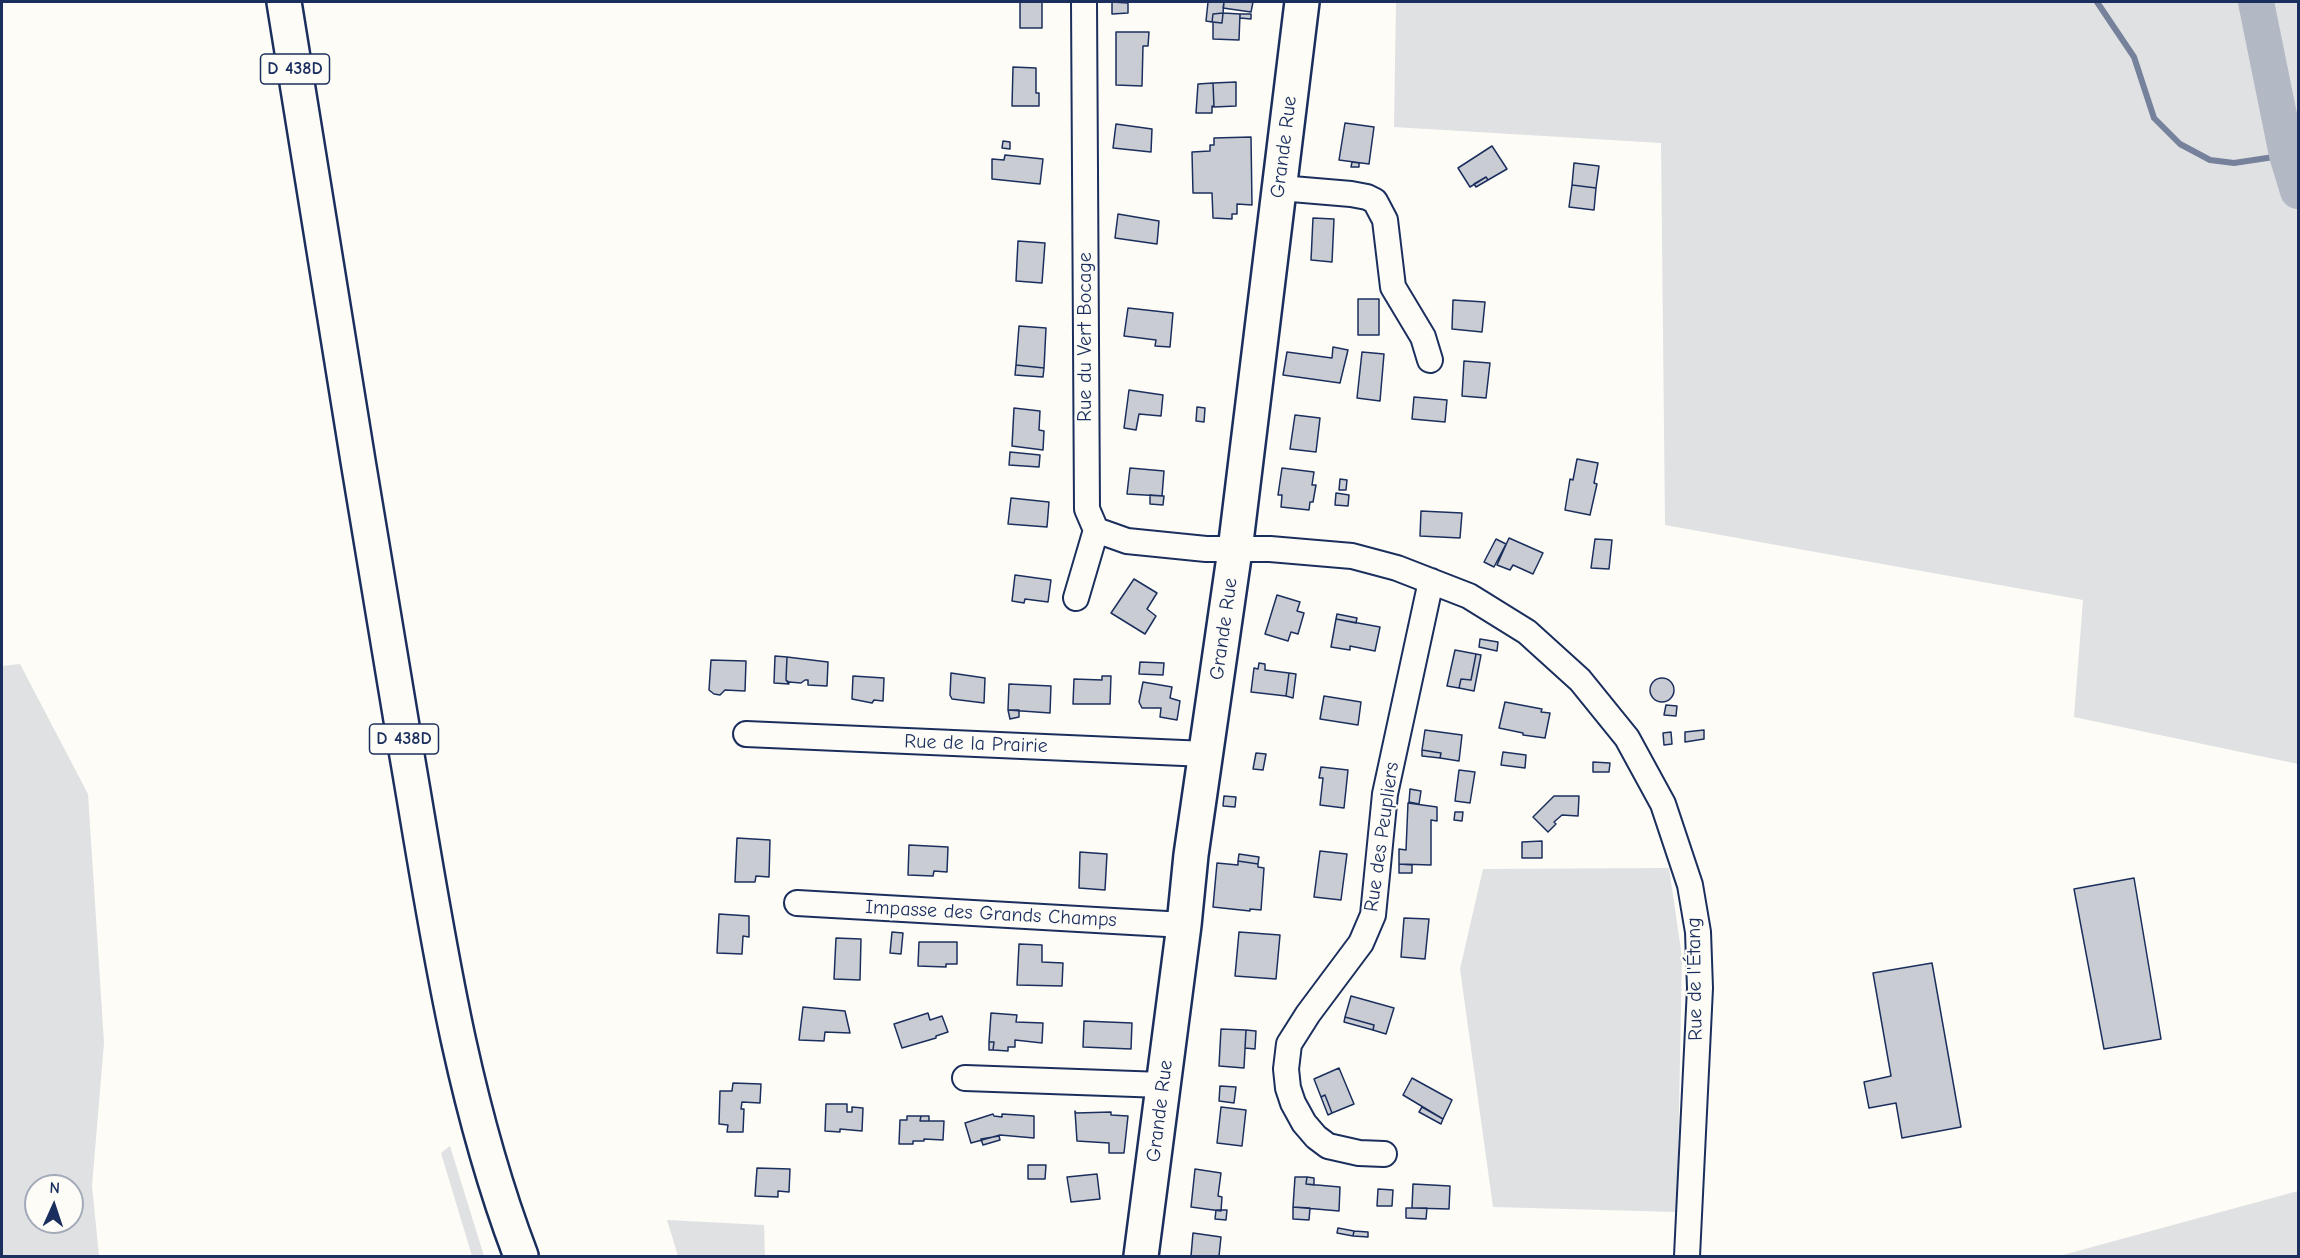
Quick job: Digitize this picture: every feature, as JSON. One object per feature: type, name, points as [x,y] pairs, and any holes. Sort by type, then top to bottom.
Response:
[{"type":"main road","name":"D 438D","points":[[284,2],[363,497],[451,1009],[472,1106],[504,1212],[521,1257]]},
{"type":"main road","name":"Grande Rue","points":[[1141,1257],[1191,855],[1235,550],[1302,2]]},
{"type":"street","name":"Rue du Vert Bocage","points":[[1084,2],[1087,509],[1096,530]]},
{"type":"street","points":[[1280,188],[1351,194],[1375,201],[1385,220],[1393,287],[1423,337],[1430,360]]},
{"type":"street","points":[[1076,598],[1096,530],[1128,541],[1235,550]]},
{"type":"street","name":"Rue de l'Étang","points":[[1235,550],[1270,549],[1352,556],[1397,568],[1468,596],[1527,632],[1580,680],[1627,738],[1663,804],[1690,885],[1698,932],[1700,988],[1687,1257]]},
{"type":"street","name":"Rue des Peupliers","points":[[1383,1154],[1359,1153],[1328,1146],[1316,1137],[1304,1123],[1293,1103],[1288,1088],[1286,1069],[1289,1044],[1308,1014],[1361,943],[1373,915],[1385,794],[1431,581]]},
{"type":"street","name":"Rue de la Prairie","points":[[746,734],[1206,754]]},
{"type":"street","name":"Impasse des Grands Champs","points":[[797,903],[1184,925]]},
{"type":"street","points":[[965,1078],[1163,1085]]},
{"type":"shaded area","points":[[1396,2],[2298,2],[2298,764],[2074,717],[2083,600],[1665,525],[1661,143],[1394,127]]},
{"type":"shaded area","points":[[20,664],[88,794],[104,1043],[92,1186],[99,1256],[2,1256],[2,666]]},
{"type":"shaded area","points":[[1669,868],[1682,957],[1677,1212],[1493,1207],[1460,969],[1483,869]]},
{"type":"shaded area","points":[[450,1146],[484,1256],[472,1256],[441,1153]]},
{"type":"shaded area","points":[[2298,1191],[2298,1256],[2059,1256]]},
{"type":"shaded area","points":[[667,1220],[764,1225],[765,1256],[678,1256]]},
{"type":"building","points":[[1020,2],[1042,2],[1042,28],[1020,28]]},
{"type":"building","points":[[1112,2],[1128,3],[1128,13],[1112,14]]},
{"type":"building","points":[[1208,2],[1224,2],[1223,13],[1213,14],[1212,22],[1206,21]]},
{"type":"building","points":[[1224,2],[1253,2],[1251,12],[1223,8]]},
{"type":"building","points":[[1223,13],[1222,23],[1212,22],[1213,14]]},
{"type":"building","points":[[1223,13],[1240,14],[1239,40],[1213,39],[1213,22],[1222,23]]},
{"type":"building","points":[[1240,14],[1251,14],[1251,19],[1240,18]]},
{"type":"building","points":[[1116,32],[1149,32],[1148,46],[1143,46],[1142,86],[1116,85]]},
{"type":"building","points":[[1013,67],[1036,68],[1036,93],[1039,93],[1039,106],[1012,106]]},
{"type":"building","points":[[1236,82],[1236,106],[1214,107],[1213,83]]},
{"type":"building","points":[[1213,83],[1212,113],[1196,113],[1198,84]]},
{"type":"building","points":[[1345,123],[1374,127],[1369,164],[1339,160]]},
{"type":"building","points":[[1116,124],[1152,129],[1151,152],[1113,148]]},
{"type":"building","points":[[1251,137],[1252,205],[1237,204],[1237,214],[1232,214],[1232,219],[1213,218],[1212,193],[1193,193],[1192,152],[1210,151],[1210,145],[1214,145],[1214,138]]},
{"type":"building","points":[[1003,141],[1010,142],[1010,149],[1002,148]]},
{"type":"building","points":[[1492,146],[1507,169],[1488,180],[1486,177],[1470,187],[1458,168]]},
{"type":"building","points":[[1005,155],[1043,159],[1040,184],[992,179],[992,159],[1004,160]]},
{"type":"building","points":[[1352,162],[1359,163],[1359,167],[1351,167]]},
{"type":"building","points":[[1574,163],[1599,166],[1596,188],[1572,185]]},
{"type":"building","points":[[1486,177],[1488,180],[1476,187],[1474,184]]},
{"type":"building","points":[[1572,185],[1596,188],[1594,210],[1569,207]]},
{"type":"building","points":[[1118,214],[1159,221],[1157,244],[1115,238]]},
{"type":"building","points":[[1313,218],[1334,219],[1332,262],[1311,260]]},
{"type":"building","points":[[1018,241],[1045,243],[1042,283],[1016,281]]},
{"type":"building","points":[[1358,299],[1379,299],[1379,335],[1358,335]]},
{"type":"building","points":[[1453,300],[1485,302],[1482,332],[1452,329]]},
{"type":"building","points":[[1128,308],[1173,313],[1170,347],[1155,346],[1156,340],[1124,336]]},
{"type":"building","points":[[1019,326],[1046,328],[1044,368],[1016,365]]},
{"type":"building","points":[[1333,347],[1348,350],[1340,383],[1283,375],[1287,352],[1332,358]]},
{"type":"building","points":[[1362,352],[1384,354],[1380,401],[1357,398]]},
{"type":"building","points":[[1464,361],[1490,363],[1486,398],[1462,396]]},
{"type":"building","points":[[1016,365],[1044,368],[1043,377],[1015,375]]},
{"type":"building","points":[[1129,390],[1163,395],[1161,416],[1139,414],[1136,430],[1124,428]]},
{"type":"building","points":[[1414,397],[1447,400],[1445,422],[1412,419]]},
{"type":"building","points":[[1197,407],[1205,408],[1204,422],[1196,421]]},
{"type":"building","points":[[1014,408],[1040,411],[1039,430],[1044,431],[1043,450],[1012,446]]},
{"type":"building","points":[[1295,415],[1320,418],[1316,452],[1290,449]]},
{"type":"building","points":[[1010,452],[1040,455],[1039,467],[1009,465]]},
{"type":"building","points":[[1577,459],[1598,463],[1594,483],[1597,484],[1590,515],[1565,510],[1570,479],[1573,480]]},
{"type":"building","points":[[1130,468],[1164,471],[1162,496],[1127,494]]},
{"type":"building","points":[[1282,468],[1314,472],[1312,485],[1316,485],[1309,510],[1281,507],[1282,495],[1278,495]]},
{"type":"building","points":[[1340,479],[1347,480],[1346,490],[1339,490]]},
{"type":"building","points":[[1336,493],[1349,495],[1348,506],[1335,505]]},
{"type":"building","points":[[1150,495],[1164,496],[1163,505],[1150,504]]},
{"type":"building","points":[[1011,498],[1049,502],[1047,527],[1008,524]]},
{"type":"building","points":[[1421,511],[1462,513],[1460,538],[1420,536]]},
{"type":"building","points":[[1509,538],[1543,553],[1533,574],[1513,565],[1510,570],[1497,565]]},
{"type":"building","points":[[1496,539],[1506,544],[1494,567],[1484,562]]},
{"type":"building","points":[[1595,539],[1612,540],[1609,569],[1591,568]]},
{"type":"building","points":[[1015,575],[1051,580],[1048,602],[1025,599],[1024,603],[1012,601]]},
{"type":"building","points":[[1134,579],[1157,593],[1147,609],[1156,616],[1145,634],[1111,613]]},
{"type":"building","points":[[1277,595],[1300,602],[1297,611],[1304,613],[1298,634],[1291,632],[1288,641],[1265,634]]},
{"type":"building","points":[[1337,614],[1357,618],[1356,623],[1336,619]]},
{"type":"building","points":[[1336,619],[1380,627],[1375,651],[1350,646],[1350,650],[1331,647]]},
{"type":"building","points":[[1480,639],[1498,642],[1497,651],[1479,647]]},
{"type":"building","points":[[1455,650],[1476,654],[1471,680],[1461,679],[1459,688],[1447,686]]},
{"type":"building","points":[[1476,654],[1481,655],[1474,691],[1459,688],[1461,679],[1471,680]]},
{"type":"building","points":[[775,656],[787,657],[786,680],[789,684],[774,683]]},
{"type":"building","points":[[787,657],[828,662],[827,686],[808,685],[808,680],[801,683],[786,680]]},
{"type":"building","points":[[711,660],[746,661],[745,691],[725,690],[720,695],[709,690]]},
{"type":"building","points":[[1140,662],[1164,663],[1163,675],[1139,674]]},
{"type":"building","points":[[1259,663],[1265,664],[1265,670],[1289,673],[1286,696],[1251,692],[1254,668],[1258,669]]},
{"type":"building","points":[[951,673],[985,678],[984,703],[952,699],[950,695]]},
{"type":"building","points":[[1289,673],[1296,674],[1293,698],[1286,696]]},
{"type":"building","points":[[853,676],[884,678],[883,701],[874,700],[872,703],[852,699]]},
{"type":"building","points":[[1102,676],[1111,676],[1110,704],[1073,704],[1074,679],[1102,680]]},
{"type":"building","points":[[1657,678],[1667,678],[1674,685],[1674,695],[1667,702],[1657,702],[1650,695],[1650,685]]},
{"type":"building","points":[[1143,682],[1172,687],[1170,698],[1180,701],[1177,720],[1160,717],[1161,708],[1142,708],[1139,702]]},
{"type":"building","points":[[1009,684],[1051,686],[1050,713],[1008,710]]},
{"type":"building","points":[[1324,696],[1361,702],[1358,725],[1320,719]]},
{"type":"building","points":[[1505,702],[1542,709],[1541,712],[1550,713],[1545,738],[1499,728]]},
{"type":"building","points":[[1666,705],[1677,706],[1676,716],[1664,715]]},
{"type":"building","points":[[1008,710],[1019,710],[1019,717],[1010,719]]},
{"type":"building","points":[[1425,730],[1462,735],[1459,761],[1440,758],[1441,753],[1422,750]]},
{"type":"building","points":[[1704,730],[1704,739],[1685,742],[1685,732]]},
{"type":"building","points":[[1671,732],[1672,744],[1664,745],[1663,733]]},
{"type":"building","points":[[1422,750],[1441,753],[1440,758],[1422,756]]},
{"type":"building","points":[[1503,752],[1526,755],[1525,768],[1501,765]]},
{"type":"building","points":[[1256,753],[1266,754],[1263,770],[1253,769]]},
{"type":"building","points":[[1593,762],[1610,763],[1609,772],[1593,772]]},
{"type":"building","points":[[1321,767],[1348,770],[1344,808],[1320,805],[1323,778],[1319,778]]},
{"type":"building","points":[[1459,770],[1475,772],[1470,803],[1455,801]]},
{"type":"building","points":[[1410,789],[1421,791],[1419,804],[1409,802]]},
{"type":"building","points":[[1224,796],[1236,797],[1235,807],[1223,806]]},
{"type":"building","points":[[1554,796],[1579,796],[1578,816],[1562,815],[1548,832],[1533,817]]},
{"type":"building","points":[[1408,803],[1437,807],[1437,821],[1431,820],[1431,865],[1399,864],[1399,849],[1406,850]]},
{"type":"building","points":[[1455,812],[1463,812],[1462,821],[1454,820]]},
{"type":"building","points":[[737,838],[770,840],[769,877],[756,876],[755,882],[735,882]]},
{"type":"building","points":[[1542,841],[1542,858],[1522,858],[1522,842]]},
{"type":"building","points":[[909,845],[948,847],[947,872],[934,871],[933,876],[908,875]]},
{"type":"building","points":[[1320,851],[1347,854],[1341,900],[1314,897]]},
{"type":"building","points":[[1080,852],[1107,854],[1105,890],[1079,888]]},
{"type":"building","points":[[1239,854],[1259,857],[1258,864],[1238,861]]},
{"type":"building","points":[[1238,861],[1258,864],[1258,867],[1264,868],[1261,910],[1213,907],[1217,863],[1238,865]]},
{"type":"building","points":[[1399,864],[1412,865],[1412,873],[1399,873]]},
{"type":"building","points":[[2134,878],[2161,1039],[2104,1049],[2074,889]]},
{"type":"building","points":[[719,914],[749,916],[749,937],[743,936],[742,954],[717,953]]},
{"type":"building","points":[[1404,918],[1429,919],[1425,959],[1401,957]]},
{"type":"building","points":[[892,932],[903,933],[901,954],[890,953]]},
{"type":"building","points":[[1239,932],[1280,935],[1276,979],[1235,976]]},
{"type":"building","points":[[836,938],[861,939],[860,980],[834,979]]},
{"type":"building","points":[[919,942],[957,942],[957,964],[946,964],[946,967],[918,966]]},
{"type":"building","points":[[1019,944],[1042,945],[1042,962],[1063,963],[1062,986],[1017,985]]},
{"type":"building","points":[[1932,963],[1961,1127],[1902,1138],[1896,1103],[1869,1108],[1864,1082],[1891,1076],[1873,973]]},
{"type":"building","points":[[1351,996],[1394,1008],[1386,1034],[1373,1030],[1374,1025],[1345,1017]]},
{"type":"building","points":[[803,1007],[845,1011],[850,1033],[825,1032],[824,1041],[799,1040]]},
{"type":"building","points":[[928,1013],[930,1020],[942,1016],[948,1032],[902,1048],[894,1024]]},
{"type":"building","points":[[991,1013],[1017,1015],[1016,1022],[1043,1023],[1042,1043],[1015,1040],[1015,1047],[1008,1047],[1008,1051],[993,1050],[994,1042],[989,1042]]},
{"type":"building","points":[[1345,1017],[1374,1025],[1373,1030],[1344,1022]]},
{"type":"building","points":[[1084,1021],[1132,1023],[1131,1049],[1083,1047]]},
{"type":"building","points":[[1221,1029],[1246,1030],[1244,1068],[1219,1066]]},
{"type":"building","points":[[1246,1030],[1256,1031],[1255,1049],[1245,1048]]},
{"type":"building","points":[[989,1042],[994,1042],[993,1050],[989,1050]]},
{"type":"building","points":[[1339,1068],[1354,1104],[1332,1113],[1325,1095],[1321,1097],[1314,1079]]},
{"type":"building","points":[[1412,1078],[1452,1100],[1443,1119],[1403,1095]]},
{"type":"building","points":[[733,1083],[761,1084],[760,1103],[742,1102],[743,1132],[727,1132],[728,1125],[719,1124],[720,1091],[732,1091]]},
{"type":"building","points":[[1220,1086],[1236,1087],[1234,1103],[1219,1101]]},
{"type":"building","points":[[1325,1095],[1332,1113],[1328,1115],[1321,1097]]},
{"type":"building","points":[[826,1104],[847,1104],[847,1112],[852,1112],[852,1107],[863,1108],[862,1131],[840,1129],[840,1132],[825,1131]]},
{"type":"building","points":[[1221,1107],[1246,1110],[1242,1146],[1217,1143]]},
{"type":"building","points":[[1422,1107],[1443,1119],[1441,1124],[1419,1112]]},
{"type":"building","points":[[1075,1111],[1076,1113],[1111,1112],[1111,1115],[1128,1116],[1124,1153],[1109,1153],[1109,1143],[1077,1141]]},
{"type":"building","points":[[993,1114],[1002,1117],[1002,1114],[1034,1116],[1034,1138],[1000,1135],[971,1143],[965,1123]]},
{"type":"building","points":[[907,1116],[921,1116],[920,1121],[944,1121],[943,1140],[924,1139],[924,1141],[913,1141],[913,1144],[899,1144],[900,1120],[907,1120]]},
{"type":"building","points":[[921,1116],[929,1116],[929,1121],[920,1121]]},
{"type":"building","points":[[999,1136],[1000,1140],[983,1145],[981,1139]]},
{"type":"building","points":[[1028,1165],[1046,1165],[1045,1179],[1028,1179]]},
{"type":"building","points":[[757,1168],[790,1169],[789,1192],[778,1191],[778,1197],[755,1196]]},
{"type":"building","points":[[1195,1169],[1221,1173],[1218,1196],[1222,1197],[1221,1211],[1191,1207]]},
{"type":"building","points":[[1097,1174],[1100,1199],[1071,1202],[1067,1177]]},
{"type":"building","points":[[1295,1177],[1307,1177],[1306,1184],[1340,1187],[1339,1211],[1293,1207]]},
{"type":"building","points":[[1307,1177],[1314,1178],[1314,1185],[1306,1184]]},
{"type":"building","points":[[1413,1184],[1450,1186],[1449,1209],[1412,1208]]},
{"type":"building","points":[[1378,1189],[1393,1190],[1392,1206],[1377,1206]]},
{"type":"building","points":[[1293,1207],[1310,1208],[1309,1220],[1293,1219]]},
{"type":"building","points":[[1406,1208],[1427,1208],[1426,1219],[1406,1218]]},
{"type":"building","points":[[1216,1210],[1227,1210],[1226,1220],[1215,1219]]},
{"type":"building","points":[[1338,1228],[1354,1231],[1353,1236],[1337,1233]]},
{"type":"building","points":[[1354,1231],[1368,1232],[1368,1237],[1353,1236]]},
{"type":"building","points":[[1193,1233],[1221,1237],[1219,1256],[1191,1256]]},
{"type":"waterway","points":[[2097,2],[2134,57],[2154,118],[2180,144],[2210,160],[2234,163],[2287,155]]},
{"type":"waterway","points":[[2256,2],[2287,155],[2298,191]]}]
